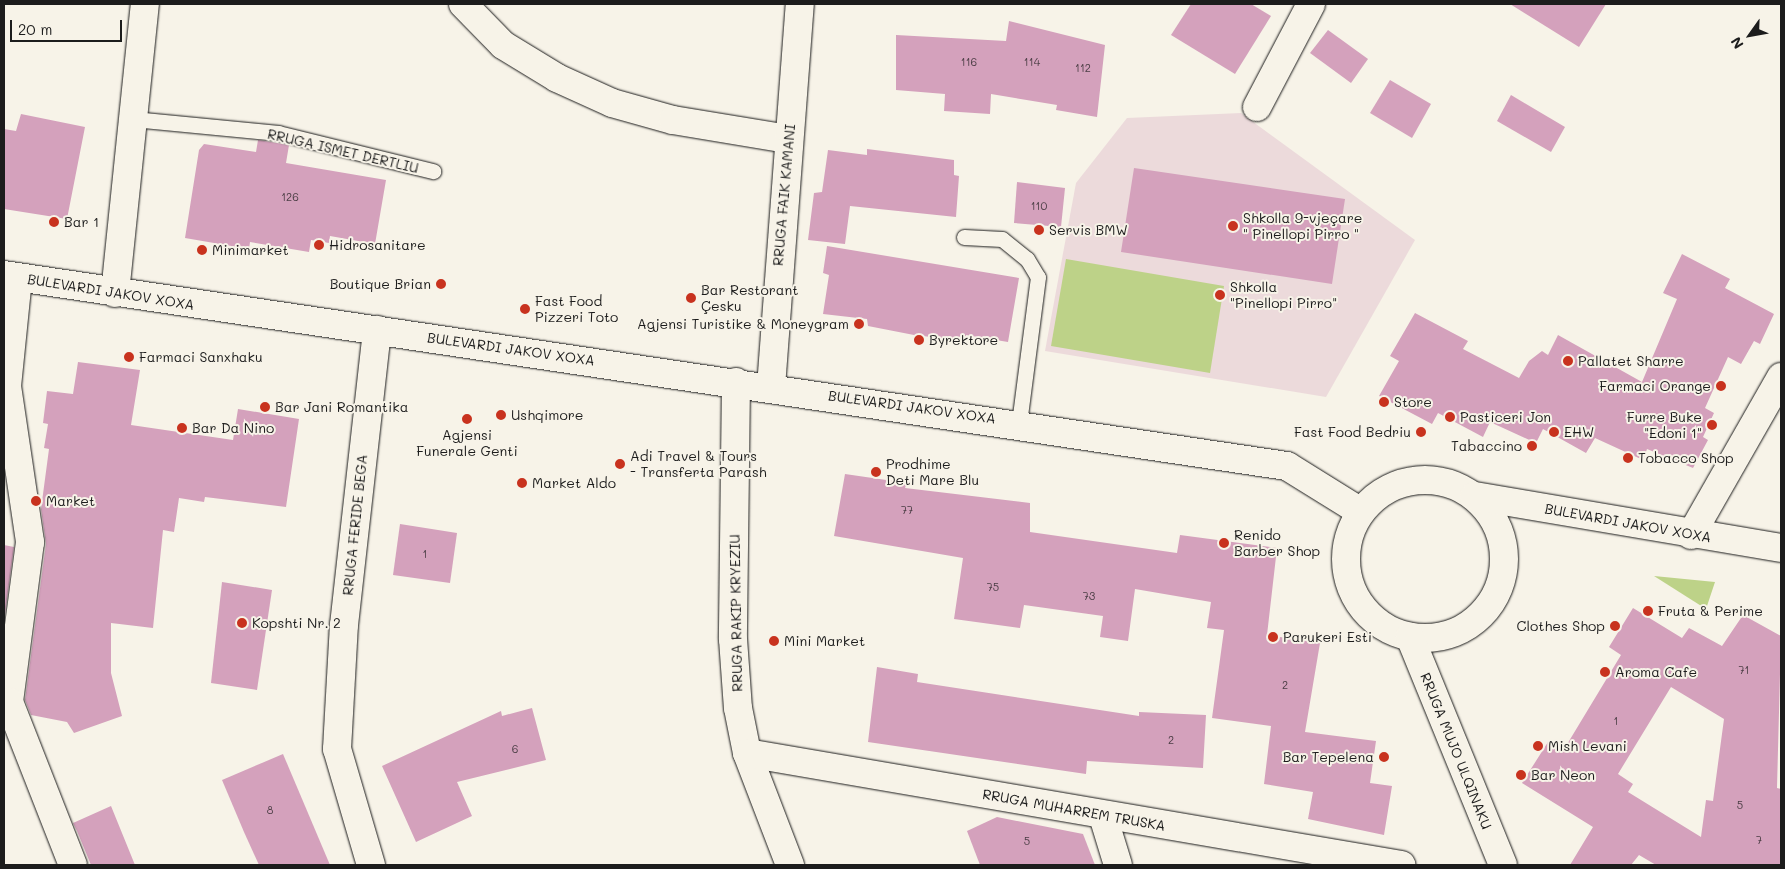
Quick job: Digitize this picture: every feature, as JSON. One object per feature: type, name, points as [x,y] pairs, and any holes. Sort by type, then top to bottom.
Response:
[{"type":"street","points":[[114,293],[145,4]]},
{"type":"street","points":[[463,4],[503,45],[557,78],[612,103],[674,120],[788,139]]},
{"type":"street","name":"RRUGA FAIK KAMANI","points":[[772,387],[788,139],[800,4]]},
{"type":"street","points":[[1257,107],[1311,4]]},
{"type":"street","points":[[11,276],[7,386],[30,542],[10,640],[7,676],[14,721],[72,865]]},
{"type":"street","name":"BULEVARDI JAKOV XOXA","points":[[11,276],[114,293],[1019,423],[1287,466],[1361,512]]},
{"type":"street","name":"RRUGA FERIDE BEGA","points":[[371,865],[337,749],[345,616],[377,330]]},
{"type":"street","points":[[1691,535],[1781,377]]},
{"type":"street","name":"RRUGA RAKIP KRYEZIU","points":[[736,382],[733,639],[747,753],[790,865]]},
{"type":"street","points":[[1416,480],[1456,485],[1474,496],[1500,530],[1504,563],[1499,590],[1474,623],[1456,633],[1410,638],[1377,622],[1352,588],[1346,547],[1361,512],[1378,495],[1416,480]]},
{"type":"street","name":"BULEVARDI JAKOV XOXA","points":[[1474,496],[1691,535],[1781,548]]},
{"type":"street","name":"RRUGA MUJO ULQINAKU","points":[[1410,638],[1503,865]]},
{"type":"street","name":"RRUGA MUHARREM TRUSKA","points":[[747,753],[1103,816],[1401,865]]},
{"type":"street","points":[[1103,816],[1118,865]]},
{"type":"lane","name":"RRUGA ISMET DERTLIU","points":[[133,119],[278,133],[433,171]]},
{"type":"lane","points":[[964,237],[1002,239],[1016,247],[1038,277],[1019,423]]},
{"type":"shaded area","name":"Shkolla \"Pinellopi Pirro\"","points":[[1241,113],[1415,240],[1326,397],[1045,351],[1076,183],[1127,118]]},
{"type":"green space","points":[[1066,259],[1224,286],[1210,373],[1051,346]]},
{"type":"green space","points":[[1654,576],[1715,582],[1706,609]]},
{"type":"building","points":[[1191,4],[1251,4],[1271,16],[1235,74],[1171,35]]},
{"type":"building","points":[[1510,4],[1606,4],[1579,47]]},
{"type":"building","points":[[1009,21],[1105,45],[1097,117],[1056,110],[1057,105],[991,94],[990,114],[944,111],[945,94],[896,90],[896,35],[1006,41]]},
{"type":"building","points":[[1328,30],[1368,59],[1351,83],[1310,53]]},
{"type":"building","points":[[1390,80],[1431,104],[1412,138],[1370,113]]},
{"type":"building","points":[[1511,95],[1565,127],[1551,152],[1497,121]]},
{"type":"building","points":[[21,114],[85,127],[67,219],[4,209],[4,129],[16,131]]},
{"type":"building","points":[[258,140],[289,145],[286,163],[386,180],[375,244],[330,236],[329,243],[311,240],[309,252],[250,242],[249,249],[185,238],[199,150],[204,144],[256,152]]},
{"type":"building","points":[[867,149],[954,160],[954,175],[959,176],[956,217],[850,206],[845,244],[808,240],[814,193],[822,192],[828,150],[867,155]]},
{"type":"building","name":"Shkolla 9-vjeçare \" Pinellopi Pirro \"","points":[[1134,168],[1345,199],[1332,284],[1121,252]]},
{"type":"building","points":[[1017,182],[1065,188],[1061,227],[1014,223]]},
{"type":"building","points":[[827,246],[1019,278],[1008,342],[966,335],[965,341],[914,335],[868,326],[867,319],[823,314],[829,275],[823,273]]},
{"type":"building","name":"Pallatet Sharre","points":[[1682,254],[1730,279],[1725,288],[1774,314],[1760,344],[1754,341],[1741,364],[1728,357],[1705,408],[1714,413],[1703,437],[1708,440],[1693,468],[1647,449],[1643,460],[1595,438],[1586,453],[1543,429],[1536,443],[1490,422],[1483,437],[1438,413],[1432,424],[1379,396],[1399,361],[1390,356],[1415,313],[1468,341],[1463,349],[1519,378],[1529,361],[1542,351],[1548,355],[1558,335],[1642,382],[1677,299],[1663,293]]},
{"type":"building","points":[[78,362],[140,370],[131,425],[233,440],[238,409],[299,419],[286,507],[205,497],[204,502],[179,498],[174,532],[163,530],[153,628],[111,623],[111,673],[122,716],[74,733],[67,722],[31,715],[25,700],[46,544],[41,509],[49,449],[44,448],[48,424],[43,423],[47,391],[73,394]]},
{"type":"building","points":[[845,474],[907,483],[905,488],[1030,503],[1030,532],[1177,553],[1180,535],[1277,548],[1267,635],[1320,643],[1305,732],[1376,741],[1370,783],[1392,786],[1384,835],[1308,819],[1313,792],[1264,784],[1271,726],[1212,718],[1224,630],[1207,628],[1211,602],[1135,589],[1128,641],[1100,637],[1103,616],[1024,605],[1020,628],[954,619],[963,558],[834,536]]},
{"type":"building","points":[[400,524],[457,533],[450,583],[393,575]]},
{"type":"building","points":[[4,545],[14,547],[4,622]]},
{"type":"building","name":"Kopshti Nr. 2","points":[[222,582],[272,590],[257,690],[211,683]]},
{"type":"building","points":[[1633,608],[1682,638],[1689,628],[1722,646],[1743,615],[1781,636],[1777,788],[1781,789],[1781,865],[1656,865],[1639,855],[1631,865],[1570,865],[1593,827],[1522,783],[1548,742],[1563,751],[1621,655],[1609,647]],"holes":[[[1671,687],[1724,719],[1713,801],[1706,800],[1701,837],[1628,792],[1633,784],[1618,774]]]},
{"type":"building","points":[[877,667],[918,674],[917,682],[1139,716],[1139,712],[1206,715],[1203,768],[1087,761],[1086,774],[868,742]]},
{"type":"building","points":[[532,708],[546,760],[457,782],[472,816],[416,842],[382,766],[501,711],[502,716]]},
{"type":"building","points":[[283,754],[330,865],[259,865],[244,832],[222,780]]},
{"type":"building","points":[[111,806],[135,865],[91,865],[73,823]]},
{"type":"building","points":[[997,817],[1083,834],[1095,865],[980,865],[967,831]]},
{"type":"place","name":"Bar 1","points":[[54,222]]},
{"type":"place","name":"Shkolla 9-vjeçare \" Pinellopi Pirro \"","points":[[1233,226]]},
{"type":"place","name":"Servis BMW","points":[[1039,230]]},
{"type":"place","name":"Hidrosanitare","points":[[319,245]]},
{"type":"place","name":"Minimarket","points":[[202,250]]},
{"type":"place","name":"Boutique Brian","points":[[441,284]]},
{"type":"place","name":"Shkolla \"Pinellopi Pirro\"","points":[[1220,295]]},
{"type":"place","name":"Bar Restorant Çesku","points":[[691,298]]},
{"type":"place","name":"Fast Food Pizzeri Toto","points":[[525,309]]},
{"type":"place","name":"Agjensi Turistike & Moneygram","points":[[859,324]]},
{"type":"place","name":"Byrektore","points":[[919,340]]},
{"type":"place","name":"Farmaci Sanxhaku","points":[[129,357]]},
{"type":"place","name":"Pallatet Sharre","points":[[1568,361]]},
{"type":"place","name":"Farmaci Orange","points":[[1721,386]]},
{"type":"place","name":"Store","points":[[1384,402]]},
{"type":"place","name":"Bar Jani Romantika","points":[[265,407]]},
{"type":"place","name":"Ushqimore","points":[[501,415]]},
{"type":"place","name":"Pasticeri Jon","points":[[1450,417]]},
{"type":"place","name":"Agjensi Funerale Genti","points":[[467,419]]},
{"type":"place","name":"Furre Buke \"Edoni 1\"","points":[[1712,425]]},
{"type":"place","name":"Bar Da Nino","points":[[182,428]]},
{"type":"place","name":"Fast Food Bedriu","points":[[1421,432]]},
{"type":"place","name":"EHW","points":[[1554,432]]},
{"type":"place","name":"Tabaccino","points":[[1532,446]]},
{"type":"place","name":"Tobacco Shop","points":[[1628,458]]},
{"type":"place","name":"Adi Travel & Tours - Transferta Parash","points":[[620,464]]},
{"type":"place","name":"Prodhime Deti Mare Blu","points":[[876,472]]},
{"type":"place","name":"Market Aldo","points":[[522,483]]},
{"type":"place","name":"Market","points":[[36,501]]},
{"type":"place","name":"Renido Barber Shop","points":[[1224,543]]},
{"type":"place","name":"Fruta & Perime","points":[[1648,611]]},
{"type":"place","name":"Kopshti Nr. 2","points":[[242,623]]},
{"type":"place","name":"Clothes Shop","points":[[1615,626]]},
{"type":"place","name":"Parukeri Esti","points":[[1273,637]]},
{"type":"place","name":"Mini Market","points":[[774,641]]},
{"type":"place","name":"Aroma Cafe","points":[[1605,672]]},
{"type":"place","name":"Mish Levani","points":[[1538,746]]},
{"type":"place","name":"Bar Tepelena","points":[[1384,757]]},
{"type":"place","name":"Bar Neon","points":[[1521,775]]}]
